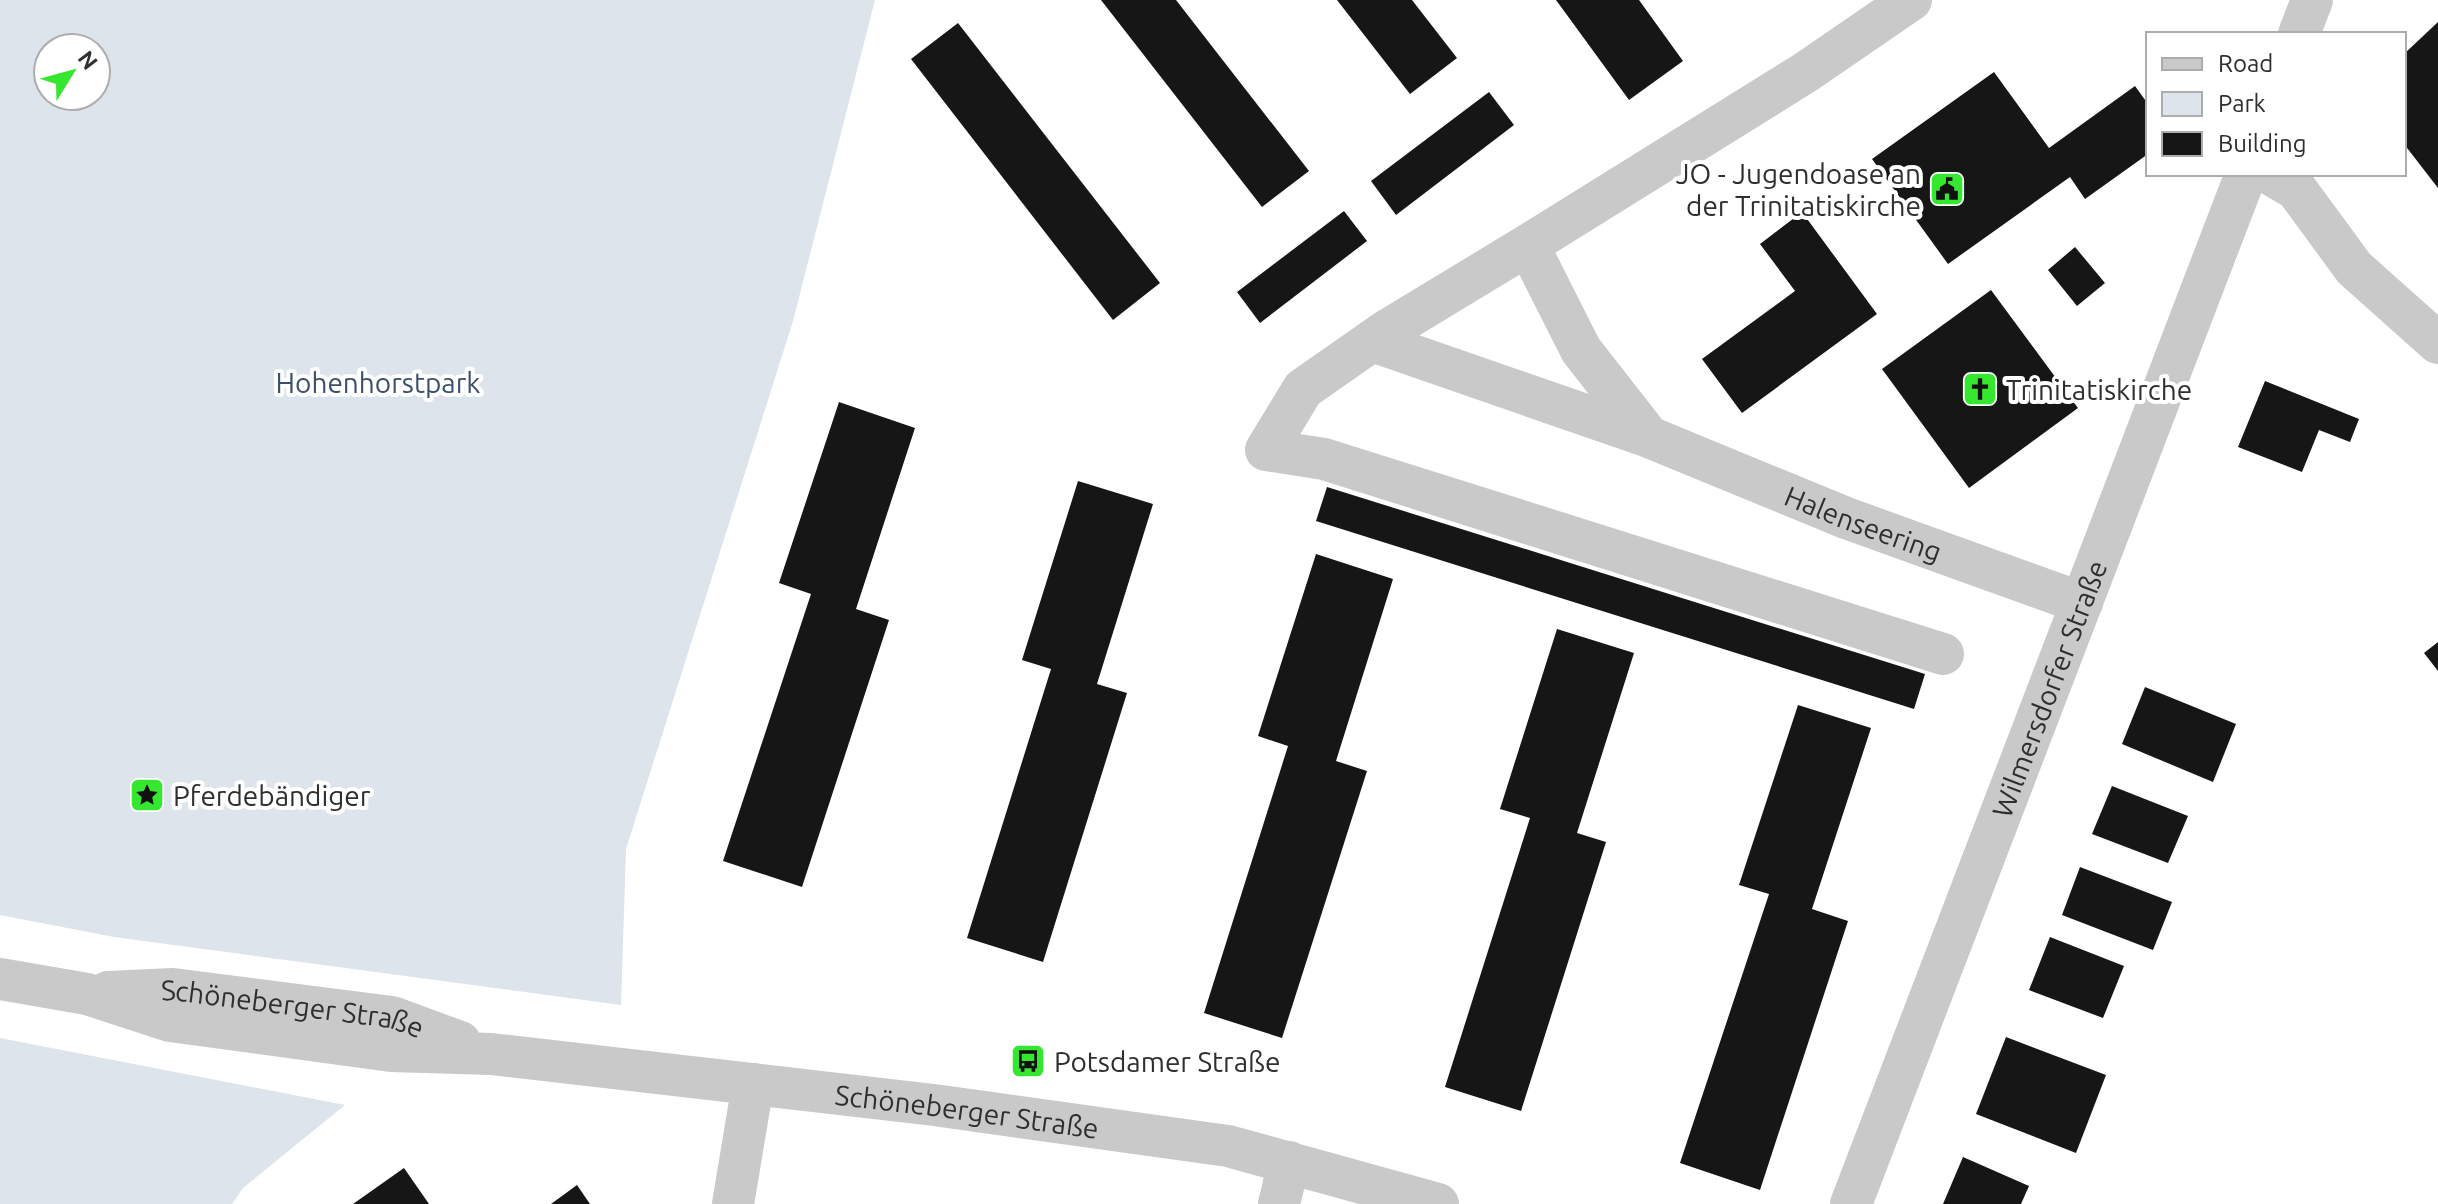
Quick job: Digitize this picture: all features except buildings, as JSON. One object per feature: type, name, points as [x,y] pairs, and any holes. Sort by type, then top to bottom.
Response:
[{"type":"street","points":[[1911,0],[1806,72],[1372,341],[1303,389],[1266,450],[1324,459],[1943,654]]},
{"type":"street","points":[[2300,32],[2312,0]]},
{"type":"street","name":"Wilmersdorfer Straße","points":[[1851,1204],[2245,176]]},
{"type":"street","points":[[2273,176],[2296,189],[2354,268],[2438,343]]},
{"type":"street","name":"Halenseering","points":[[1528,245],[1581,350],[1649,437]]},
{"type":"street","name":"Halenseering","points":[[1372,341],[1649,437],[1846,518],[2082,603]]},
{"type":"street","name":"Schöneberger Straße","points":[[0,979],[87,994],[170,1021],[391,1051],[491,1054],[1195,1141],[1289,1162],[1438,1204]]},
{"type":"street","points":[[733,1204],[753,1084]]},
{"type":"street","points":[[1279,1204],[1289,1162]]},
{"type":"green space","name":"Hohenhorstpark","points":[[0,0],[875,0],[793,321],[626,849],[621,1005],[114,937],[0,915]]},
{"type":"green space","points":[[0,1038],[345,1105],[243,1188],[232,1204],[0,1204]]},
{"type":"place","name":"JO - Jugendoase an der Trinitatiskirche","points":[[1947,189]]},
{"type":"place","name":"Trinitatiskirche","points":[[1980,389]]},
{"type":"place","name":"Pferdebändiger","points":[[147,795]]},
{"type":"place","name":"Potsdamer Straße","points":[[1028,1061]]}]
